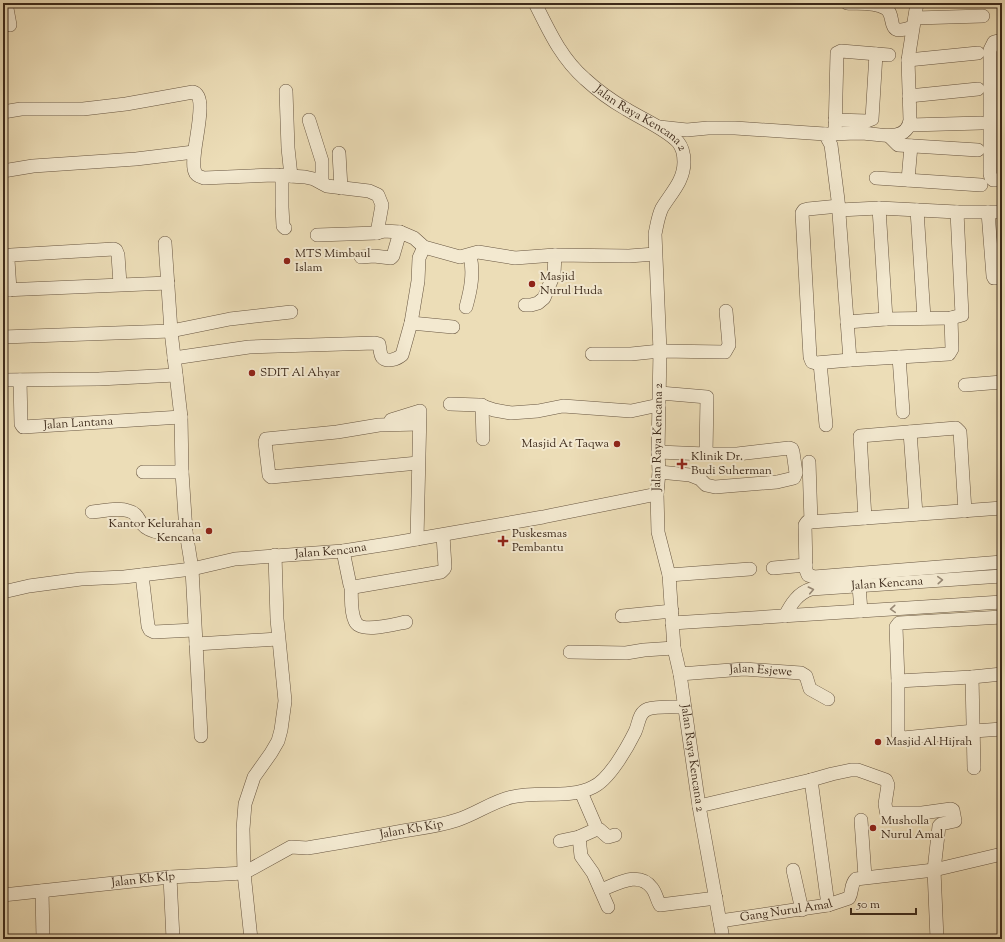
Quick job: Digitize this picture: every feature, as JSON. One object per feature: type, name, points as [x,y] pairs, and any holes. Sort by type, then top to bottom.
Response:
[{"type":"street","points":[[6,3],[10,25]]},
{"type":"street","name":"Jalan Raya Kencana 2","points":[[535,3],[556,44],[565,58],[575,69],[624,108],[657,127],[678,143],[683,154],[684,168],[678,184],[659,216],[655,234],[660,351],[659,472],[657,494],[658,532],[669,575],[674,648],[680,674],[699,806],[722,939]]},
{"type":"street","points":[[846,3],[877,5],[887,9],[890,13],[895,29],[903,30],[914,22],[982,16]]},
{"type":"street","points":[[910,125],[908,60],[917,3]]},
{"type":"street","points":[[1002,40],[994,42],[990,50],[990,90],[996,136],[991,178],[993,180],[1002,180]]},
{"type":"street","points":[[835,120],[867,121],[872,119],[883,54],[841,51],[838,53],[835,120],[828,138],[832,149],[839,208],[850,360]]},
{"type":"street","points":[[908,60],[978,53]]},
{"type":"street","points":[[909,96],[990,90]]},
{"type":"street","points":[[285,228],[282,207],[288,148],[286,91]]},
{"type":"street","points":[[3,112],[21,109],[83,109],[126,104],[193,92],[199,96],[200,105],[194,152],[194,171],[197,175],[204,178],[286,176],[314,179],[327,186],[369,191],[378,195],[382,205],[377,233]]},
{"type":"street","points":[[309,120],[322,161],[322,183]]},
{"type":"street","points":[[657,127],[687,130],[735,128],[830,134],[862,133],[889,136],[902,133],[910,125],[981,123]]},
{"type":"street","points":[[889,136],[898,144],[978,150]]},
{"type":"street","points":[[908,180],[911,146]]},
{"type":"street","points":[[3,171],[33,166],[136,159],[194,152]]},
{"type":"street","points":[[339,153],[341,188]]},
{"type":"street","points":[[876,178],[981,185]]},
{"type":"street","points":[[951,318],[952,349],[949,354],[850,360],[816,364],[812,362],[810,357],[802,213],[804,210],[808,209],[839,208],[1002,212]]},
{"type":"street","points":[[879,208],[886,319]]},
{"type":"street","points":[[918,210],[924,318]]},
{"type":"street","points":[[847,322],[886,319],[951,318],[962,315],[958,212]]},
{"type":"street","points":[[988,212],[996,239],[993,276],[994,278],[1002,278]]},
{"type":"street","points":[[317,235],[377,233],[384,231],[400,232],[414,238],[424,247],[455,256],[470,255],[478,252],[515,258],[555,255],[629,256],[655,254]]},
{"type":"street","points":[[361,257],[374,256],[391,258],[393,256],[400,232]]},
{"type":"street","points":[[165,243],[171,331],[181,417],[182,472],[186,532],[192,569],[194,630],[201,736]]},
{"type":"street","points":[[174,358],[249,346],[375,342],[379,344],[382,358],[392,360],[402,355],[411,323],[418,281],[418,258],[424,247]]},
{"type":"street","points":[[120,284],[118,255],[116,250],[14,255],[9,257],[7,290],[168,283]]},
{"type":"street","points":[[466,307],[470,293],[473,271],[470,255]]},
{"type":"street","points":[[525,305],[538,304],[544,298],[554,274],[555,255]]},
{"type":"street","points":[[592,354],[631,354],[660,351],[725,352],[729,345],[726,310]]},
{"type":"street","points":[[3,337],[171,331],[230,319],[291,312]]},
{"type":"street","points":[[411,323],[453,327]]},
{"type":"street","points":[[899,357],[903,412]]},
{"type":"street","points":[[820,363],[826,425]]},
{"type":"street","points":[[3,380],[99,379],[176,375]]},
{"type":"street","name":"Jalan Lantana","points":[[20,380],[21,424],[23,426],[181,417]]},
{"type":"street","points":[[965,385],[1002,382]]},
{"type":"street","points":[[450,404],[482,405],[500,412],[511,413],[538,411],[563,406],[631,411],[659,399],[707,397],[706,454]]},
{"type":"street","points":[[482,405],[483,439]]},
{"type":"street","points":[[417,539],[420,411],[379,425],[337,432],[266,439],[265,442],[269,475],[271,478],[418,463]]},
{"type":"street","points":[[865,518],[860,436],[956,428],[959,429],[960,432],[965,511]]},
{"type":"street","points":[[910,432],[916,514]]},
{"type":"street","points":[[658,452],[738,454],[789,448],[792,449],[795,476],[794,478],[777,482],[715,487],[690,475],[659,472]]},
{"type":"street","points":[[810,462],[811,522]]},
{"type":"street","points":[[144,472],[182,472]]},
{"type":"street","name":"Jalan Kencana","points":[[3,592],[29,586],[81,579],[142,575],[192,569],[235,559],[343,551],[543,517],[657,494]]},
{"type":"street","points":[[1002,508],[807,522],[805,525],[806,566],[808,575],[814,577],[1002,562]]},
{"type":"street","points":[[92,512],[128,510],[135,514],[142,524],[150,529],[171,533],[186,532]]},
{"type":"street","points":[[351,587],[441,572],[444,570],[445,566],[443,534]]},
{"type":"street","points":[[343,551],[351,587],[355,623],[360,627],[369,628],[406,622]]},
{"type":"street","points":[[251,939],[244,873],[243,828],[245,804],[254,777],[278,741],[284,716],[285,701],[278,639],[275,555]]},
{"type":"street","points":[[773,568],[806,566]]},
{"type":"street","points":[[669,575],[750,570]]},
{"type":"street","points":[[142,575],[148,626],[150,630],[154,632],[194,630]]},
{"type":"street","name":"Jalan Kencana","points":[[785,616],[794,600],[805,591],[811,589],[1002,576]]},
{"type":"street","points":[[859,586],[861,611]]},
{"type":"street","name":"Jalan Kencana","points":[[622,616],[785,616],[1002,602]]},
{"type":"street","points":[[1002,617],[897,624],[898,734],[900,737],[903,738],[1002,729]]},
{"type":"street","points":[[196,644],[278,639]]},
{"type":"street","points":[[570,652],[626,653],[674,648]]},
{"type":"street","name":"Jalan Esjewe","points":[[680,674],[744,669],[801,673],[806,676],[810,689],[828,700]]},
{"type":"street","points":[[898,681],[1002,674]]},
{"type":"street","points":[[972,677],[974,768]]},
{"type":"street","points":[[615,835],[608,837],[597,829],[581,792],[595,787],[611,771],[630,742],[636,730],[639,718],[644,712],[652,708],[684,707]]},
{"type":"street","points":[[699,806],[832,774],[858,770],[886,780],[888,785],[885,804],[887,815],[953,810],[955,821],[941,824],[939,826],[934,870],[937,939]]},
{"type":"street","points":[[811,780],[828,905]]},
{"type":"street","name":"Jalan Kb Kip","points":[[244,873],[291,847],[307,848],[444,824],[470,816],[501,800],[511,797],[522,795],[581,792]]},
{"type":"street","points":[[861,820],[865,877],[934,870],[1002,854]]},
{"type":"street","points":[[560,841],[579,837],[597,829]]},
{"type":"street","points":[[579,837],[582,856],[593,873],[608,906]]},
{"type":"street","points":[[793,870],[802,910]]},
{"type":"street","name":"Jalan Kb Klp","points":[[3,895],[170,877],[244,873]]},
{"type":"street","points":[[170,877],[172,939]]},
{"type":"street","name":"Gang Nurul Amal","points":[[720,921],[828,905],[849,898],[854,881],[865,877]]},
{"type":"street","points":[[601,890],[632,878],[642,881],[652,887],[660,905],[716,898]]},
{"type":"street","points":[[42,891],[43,939]]},
{"type":"place","name":"MTS Mimbaul Islam","points":[[287,261]]},
{"type":"place","name":"Masjid Nurul Huda","points":[[532,284]]},
{"type":"place","name":"SDIT Al Ahyar","points":[[252,373]]},
{"type":"place","name":"Masjid At Taqwa","points":[[617,444]]},
{"type":"place","name":"Klinik Dr. Budi Suherman","points":[[682,464]]},
{"type":"place","name":"Kantor Kelurahan Kencana","points":[[209,531]]},
{"type":"place","name":"Puskesmas Pembantu","points":[[503,541]]},
{"type":"place","name":"Masjid Al Hijrah","points":[[878,742]]},
{"type":"place","name":"Musholla Nurul Amal","points":[[873,828]]}]
